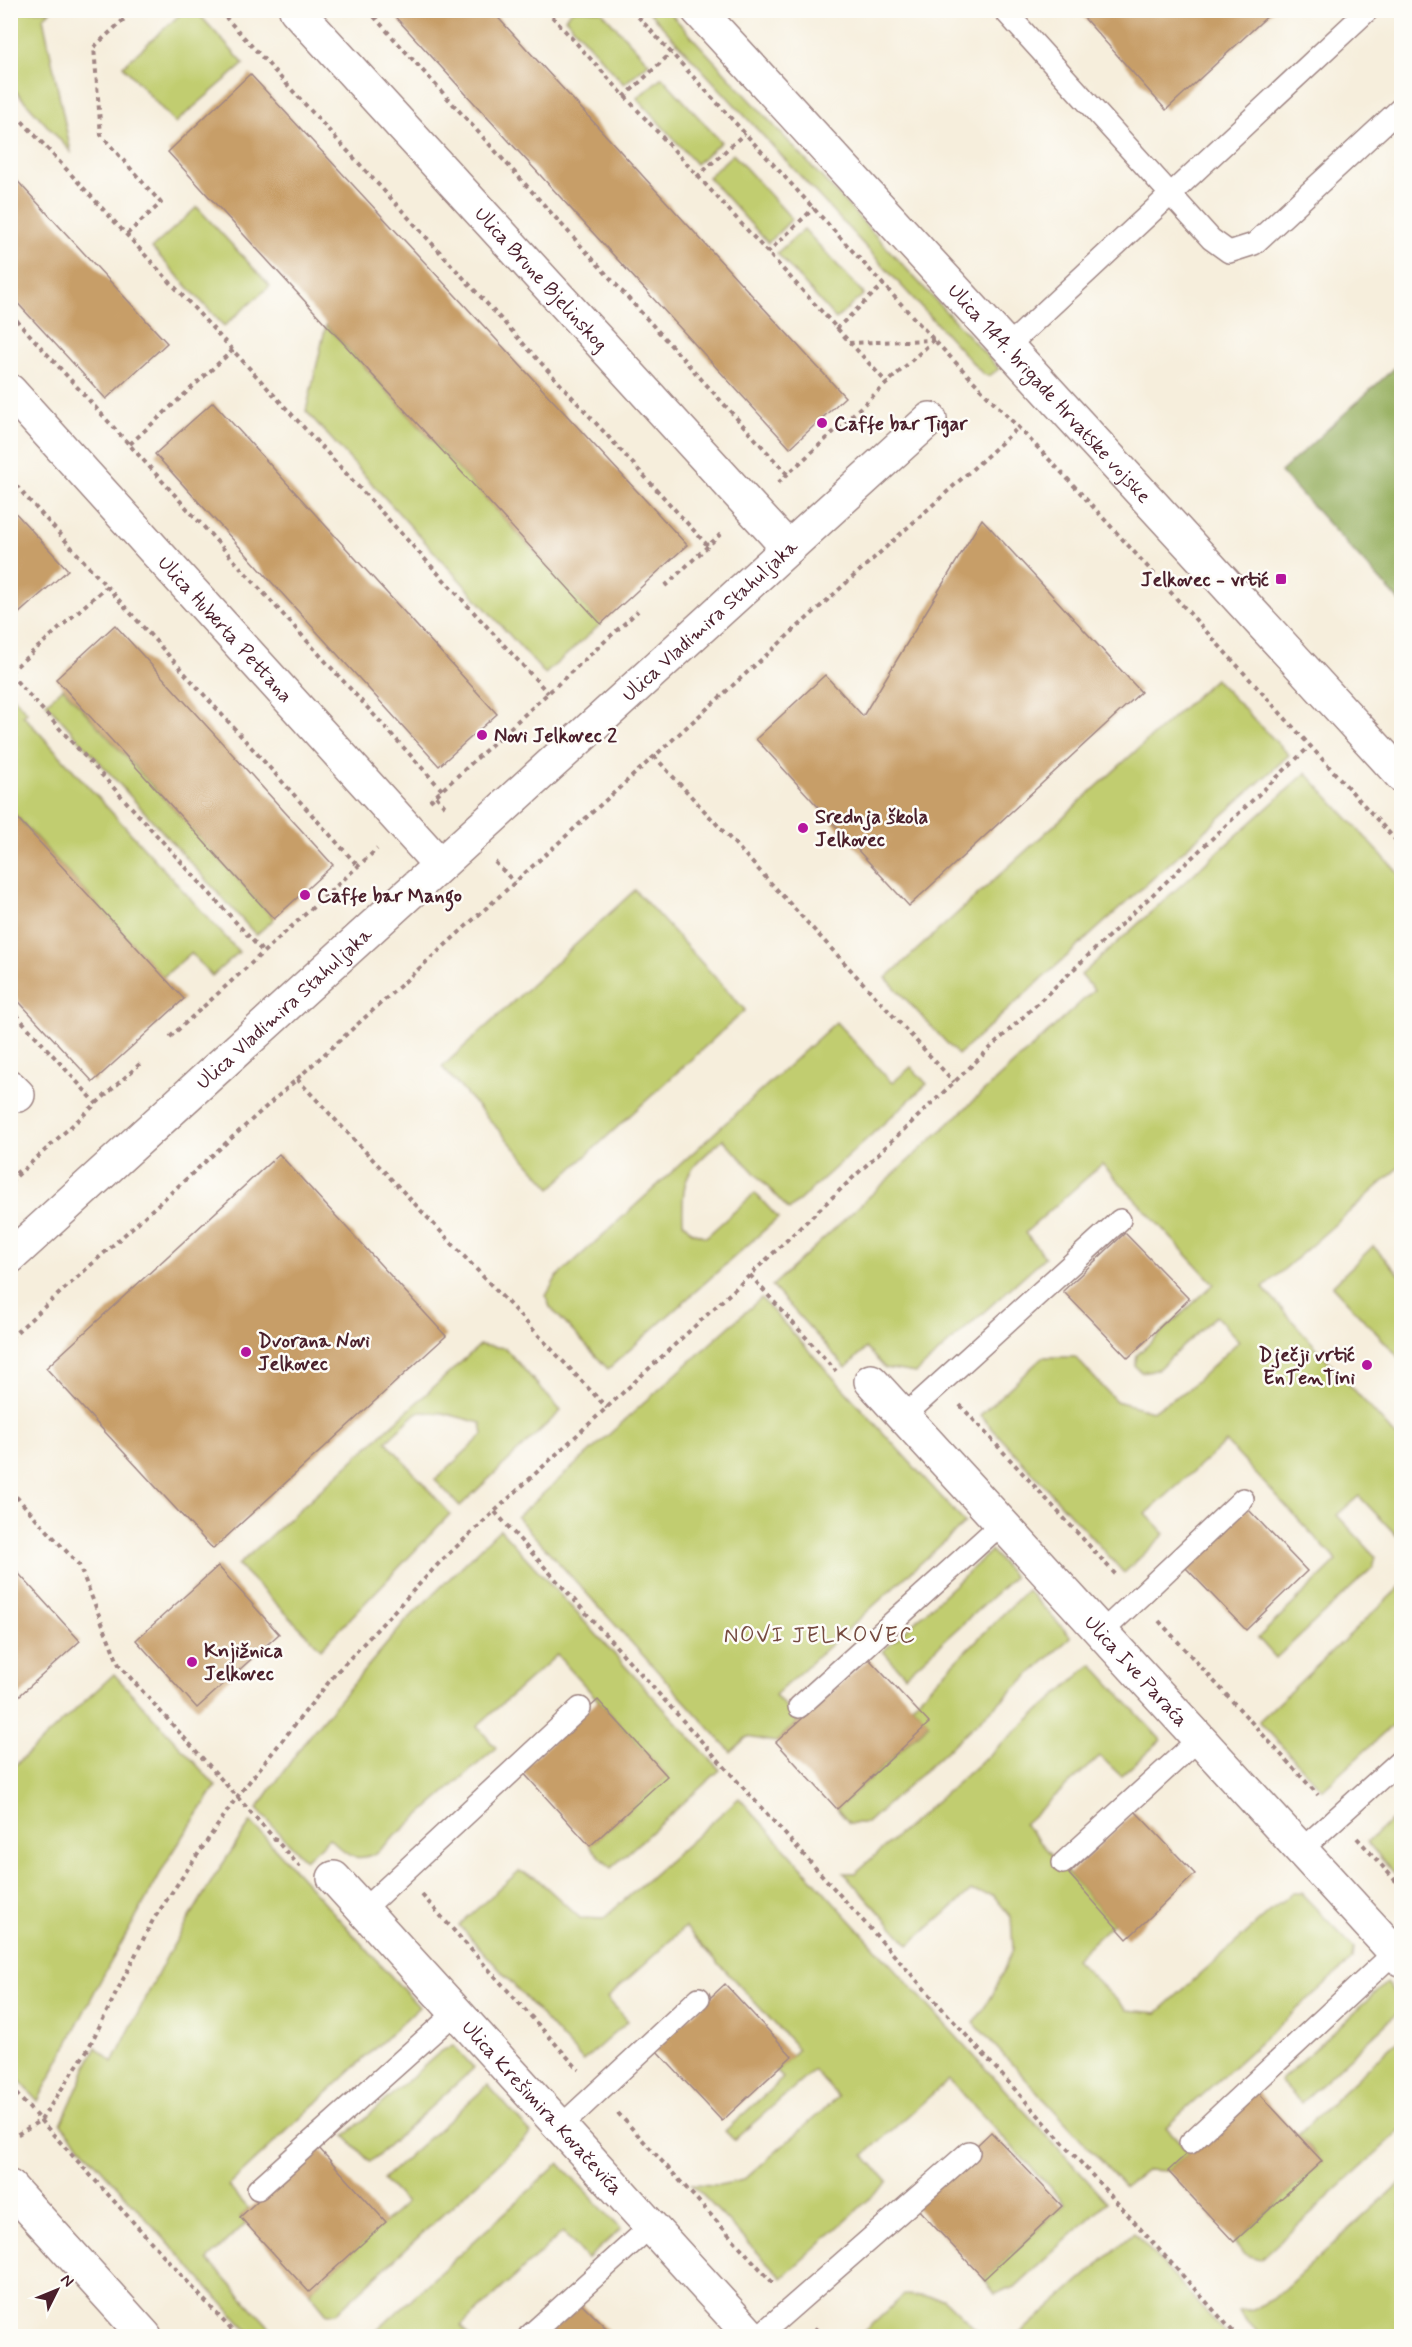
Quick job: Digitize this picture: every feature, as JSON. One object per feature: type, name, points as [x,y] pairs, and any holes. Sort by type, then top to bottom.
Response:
[{"type":"street","name":"Ulica Brune Bjelinskog","points":[[296,10],[788,548]]},
{"type":"street","name":"Ulica 144. brigade Hrvatske vojske","points":[[698,10],[1401,776]]},
{"type":"street","name":"Ulica Huberta Pettana","points":[[10,391],[440,865]]},
{"type":"street","name":"Ulica Vladimira Stahuljaka","points":[[10,1257],[930,419]]},
{"type":"street","name":"Ulica Ive Paraća","points":[[871,1381],[1398,1956]]},
{"type":"street","name":"Ulica Krešimira Kovačevića","points":[[334,1878],[751,2337]]},
{"type":"street","points":[[10,2187],[145,2337]]},
{"type":"lane","points":[[1004,10],[1211,239],[1229,252],[1254,244],[1401,107]]},
{"type":"lane","points":[[1008,346],[1368,10]]},
{"type":"lane","points":[[903,1417],[939,1382],[1120,1221]]},
{"type":"lane","points":[[1101,1633],[1243,1499]]},
{"type":"lane","points":[[799,1707],[1001,1524]]},
{"type":"lane","points":[[363,1910],[580,1707]]},
{"type":"lane","points":[[1063,1863],[1199,1739]]},
{"type":"lane","points":[[1301,1850],[1401,1759]]},
{"type":"lane","points":[[1190,2143],[1398,1956]]},
{"type":"lane","points":[[560,2127],[699,1998]]},
{"type":"lane","points":[[258,2189],[456,2012]]},
{"type":"lane","points":[[759,2337],[969,2152]]},
{"type":"lane","points":[[529,2337],[651,2226]]},
{"type":"path","points":[[126,234],[161,203],[100,135],[94,47],[134,10]]},
{"type":"path","points":[[219,10],[708,546]]},
{"type":"path","points":[[368,10],[787,474]]},
{"type":"path","points":[[546,10],[887,383]]},
{"type":"path","points":[[552,17],[559,10]]},
{"type":"path","points":[[632,10],[934,340],[1019,427],[1401,847]]},
{"type":"path","points":[[624,97],[671,53]]},
{"type":"path","points":[[10,108],[548,693]]},
{"type":"path","points":[[698,177],[745,133]]},
{"type":"path","points":[[767,254],[814,208]]},
{"type":"path","points":[[836,329],[884,284]]},
{"type":"path","points":[[10,313],[442,790]]},
{"type":"path","points":[[771,489],[934,340]]},
{"type":"path","points":[[849,343],[934,340]]},
{"type":"path","points":[[130,444],[233,350]]},
{"type":"path","points":[[10,1338],[1019,427]]},
{"type":"path","points":[[10,479],[358,866]]},
{"type":"path","points":[[665,586],[729,526]]},
{"type":"path","points":[[107,586],[10,673],[263,952]]},
{"type":"path","points":[[428,803],[638,611]]},
{"type":"path","points":[[10,2139],[41,2120],[88,2049],[153,1920],[237,1797],[336,1673],[442,1560],[607,1408],[1310,746]]},
{"type":"path","points":[[654,756],[954,1082]]},
{"type":"path","points":[[170,1037],[381,846]]},
{"type":"path","points":[[492,858],[513,882]]},
{"type":"path","points":[[10,1008],[97,1104]]},
{"type":"path","points":[[10,1182],[143,1061]]},
{"type":"path","points":[[297,1079],[607,1408]]},
{"type":"path","points":[[10,1164],[20,1174]]},
{"type":"path","points":[[939,1382],[1338,1816],[1401,1888]]},
{"type":"path","points":[[10,1490],[79,1566],[119,1665],[237,1797]]},
{"type":"path","points":[[495,1512],[1237,2337]]},
{"type":"path","points":[[10,2087],[237,2337]]},
{"type":"green space","points":[[185,10],[196,11],[244,64],[175,123],[123,66]]},
{"type":"green space","points":[[573,10],[601,11],[649,63],[624,84],[565,18]]},
{"type":"green space","points":[[10,11],[51,11],[43,18],[71,152],[11,86]]},
{"type":"green space","points":[[648,11],[668,11],[999,369],[989,376],[983,374]]},
{"type":"green space","points":[[662,77],[721,142],[696,164],[637,98]]},
{"type":"green space","points":[[733,154],[792,219],[768,243],[708,177]]},
{"type":"green space","points":[[197,207],[270,286],[224,326],[152,248]]},
{"type":"green space","points":[[804,229],[864,294],[836,319],[777,253]]},
{"type":"green space","points":[[326,325],[601,624],[545,674],[306,411]]},
{"type":"green space","points":[[1401,362],[1401,603],[1281,472]]},
{"type":"green space","points":[[1215,679],[1289,755],[958,1055],[886,978]]},
{"type":"green space","points":[[63,688],[274,919],[256,935],[46,703]]},
{"type":"green space","points":[[10,693],[27,712],[23,715],[239,952],[212,976],[191,953],[163,977],[11,810]]},
{"type":"green space","points":[[1306,773],[1401,876],[1401,1166],[1263,1288],[1401,1442],[1402,1541],[1359,1496],[1337,1515],[1376,1557],[1373,1567],[1276,1658],[1258,1638],[1337,1561],[1226,1442],[1146,1514],[1165,1534],[1124,1573],[980,1415],[1043,1357],[1075,1357],[1116,1401],[1152,1411],[1186,1391],[1239,1341],[1216,1316],[1158,1369],[1141,1372],[1135,1366],[1137,1355],[1214,1284],[1102,1164],[1025,1233],[1045,1257],[916,1373],[885,1368],[866,1348],[846,1368],[772,1286],[1094,990],[1081,975]]},
{"type":"green space","points":[[635,890],[745,1010],[551,1188],[442,1067]]},
{"type":"green space","points":[[836,1022],[892,1083],[911,1067],[927,1084],[789,1210],[723,1139],[694,1166],[689,1174],[683,1192],[683,1222],[692,1232],[706,1237],[755,1193],[778,1218],[608,1369],[550,1307],[546,1296],[556,1278]]},
{"type":"green space","points":[[1373,1246],[1401,1276],[1401,1359],[1332,1286]]},
{"type":"green space","points":[[761,1298],[965,1523],[775,1695],[798,1721],[776,1742],[747,1737],[731,1752],[517,1517]]},
{"type":"green space","points":[[480,1345],[505,1348],[561,1411],[460,1506],[435,1480],[483,1435],[481,1423],[443,1413],[418,1412],[386,1441],[450,1514],[321,1649],[238,1565]]},
{"type":"green space","points":[[500,1529],[720,1770],[611,1868],[590,1846],[667,1776],[557,1655],[477,1726],[496,1748],[376,1853],[361,1858],[350,1856],[329,1838],[305,1860],[257,1809],[308,1737],[406,1621]]},
{"type":"green space","points":[[991,1551],[1014,1577],[905,1676],[883,1651]]},
{"type":"green space","points":[[1401,1586],[1401,1718],[1322,1790],[1259,1721]]},
{"type":"green space","points":[[1027,1590],[1071,1637],[867,1823],[849,1823],[837,1809],[929,1724],[912,1705]]},
{"type":"green space","points":[[1092,1664],[1161,1740],[1121,1776],[1100,1756],[1024,1824],[1113,1923],[1075,1959],[1127,2010],[1157,2013],[1291,1893],[1301,1893],[1354,1948],[1353,1959],[1166,2127],[1189,2152],[1168,2171],[1147,2170],[1125,2187],[974,2023],[992,1996],[1013,1949],[1011,1917],[993,1895],[971,1891],[909,1945],[844,1873],[855,1873]]},
{"type":"green space","points":[[114,1674],[216,1786],[168,1860],[98,1985],[38,2101],[11,2071],[11,1769]]},
{"type":"green space","points":[[739,1798],[1107,2202],[1015,2287],[995,2294],[984,2279],[1065,2204],[949,2079],[864,2155],[888,2182],[782,2278],[692,2184],[719,2185],[744,2180],[838,2097],[814,2070],[734,2140],[725,2131],[783,2078],[776,2071],[798,2049],[685,1927],[607,1998],[628,2021],[583,2061],[459,1925],[519,1871],[535,1877],[580,1918],[603,1919]]},
{"type":"green space","points":[[1401,1812],[1401,1881],[1367,1842]]},
{"type":"green space","points":[[251,1822],[419,2007],[228,2186],[249,2209],[240,2217],[246,2223],[208,2260],[278,2336],[252,2336],[61,2124],[96,2047],[113,2062],[167,1956],[214,1877]]},
{"type":"green space","points":[[1386,1983],[1401,2000],[1401,2010],[1301,2103],[1280,2081]]},
{"type":"green space","points":[[1401,2037],[1401,2130],[1261,2259],[1243,2254],[1234,2242],[1322,2161],[1298,2135]]},
{"type":"green space","points":[[453,2045],[474,2068],[370,2162],[345,2136],[440,2052]]},
{"type":"green space","points":[[488,2085],[531,2133],[336,2313],[327,2314],[309,2292],[406,2203],[383,2179]]},
{"type":"green space","points":[[559,2163],[621,2229],[587,2259],[563,2232],[461,2326],[469,2336],[371,2336]]},
{"type":"green space","points":[[1401,2182],[1401,2335],[1261,2336],[1238,2311],[1253,2309],[1273,2299]]},
{"type":"green space","points":[[1134,2233],[1228,2336],[1017,2336]]},
{"type":"green space","points":[[904,2295],[943,2298],[983,2336],[860,2336]]},
{"type":"building","points":[[389,10],[491,10],[845,397],[790,448]]},
{"type":"building","points":[[1077,10],[1274,10],[1166,110]]},
{"type":"building","points":[[250,74],[687,545],[601,624],[168,152]]},
{"type":"building","points":[[10,173],[167,343],[106,399],[10,295]]},
{"type":"building","points":[[213,402],[497,714],[439,766],[155,454]]},
{"type":"building","points":[[10,507],[68,570],[10,621]]},
{"type":"building","points":[[982,519],[1141,692],[909,906],[756,739],[825,675],[863,716]]},
{"type":"building","points":[[115,625],[333,865],[274,919],[56,679]]},
{"type":"building","points":[[10,810],[184,999],[93,1082],[10,992]]},
{"type":"building","name":"Dvorana Novi Jelkovec","points":[[279,1154],[446,1336],[213,1549],[46,1368]]},
{"type":"building","points":[[1125,1233],[1189,1299],[1128,1358],[1063,1291]]},
{"type":"building","points":[[1247,1508],[1307,1571],[1246,1630],[1185,1567]]},
{"type":"building","points":[[10,1564],[80,1641],[10,1704]]},
{"type":"building","points":[[218,1566],[279,1634],[197,1708],[136,1640]]},
{"type":"building","points":[[869,1659],[929,1723],[837,1809],[776,1742]]},
{"type":"building","points":[[598,1700],[667,1776],[590,1846],[521,1770]]},
{"type":"building","points":[[1135,1811],[1195,1874],[1127,1939],[1069,1874]]},
{"type":"building","points":[[725,1984],[792,2056],[722,2121],[655,2049]]},
{"type":"building","points":[[1256,2090],[1322,2161],[1234,2242],[1168,2171]]},
{"type":"building","points":[[991,2132],[1062,2206],[984,2279],[914,2205]]},
{"type":"building","points":[[317,2146],[386,2222],[309,2292],[240,2217]]},
{"type":"building","points":[[581,2303],[614,2336],[546,2336]]},
{"type":"place","name":"Caffe bar Tigar","points":[[822,423]]},
{"type":"place","name":"Jelkovec - vrtić","points":[[1281,579]]},
{"type":"place","name":"Novi Jelkovec 2","points":[[482,735]]},
{"type":"place","name":"Srednja škola Jelkovec","points":[[803,828]]},
{"type":"place","name":"Caffe bar Mango","points":[[305,895]]},
{"type":"place","name":"Dvorana Novi Jelkovec","points":[[246,1352]]},
{"type":"place","name":"Dječji vrtić EnTenTini","points":[[1367,1365]]},
{"type":"place","name":"Knjižnica Jelkovec","points":[[192,1662]]},
{"type":"district","name":"NOVI JELKOVEC","points":[[820,1634]]}]
